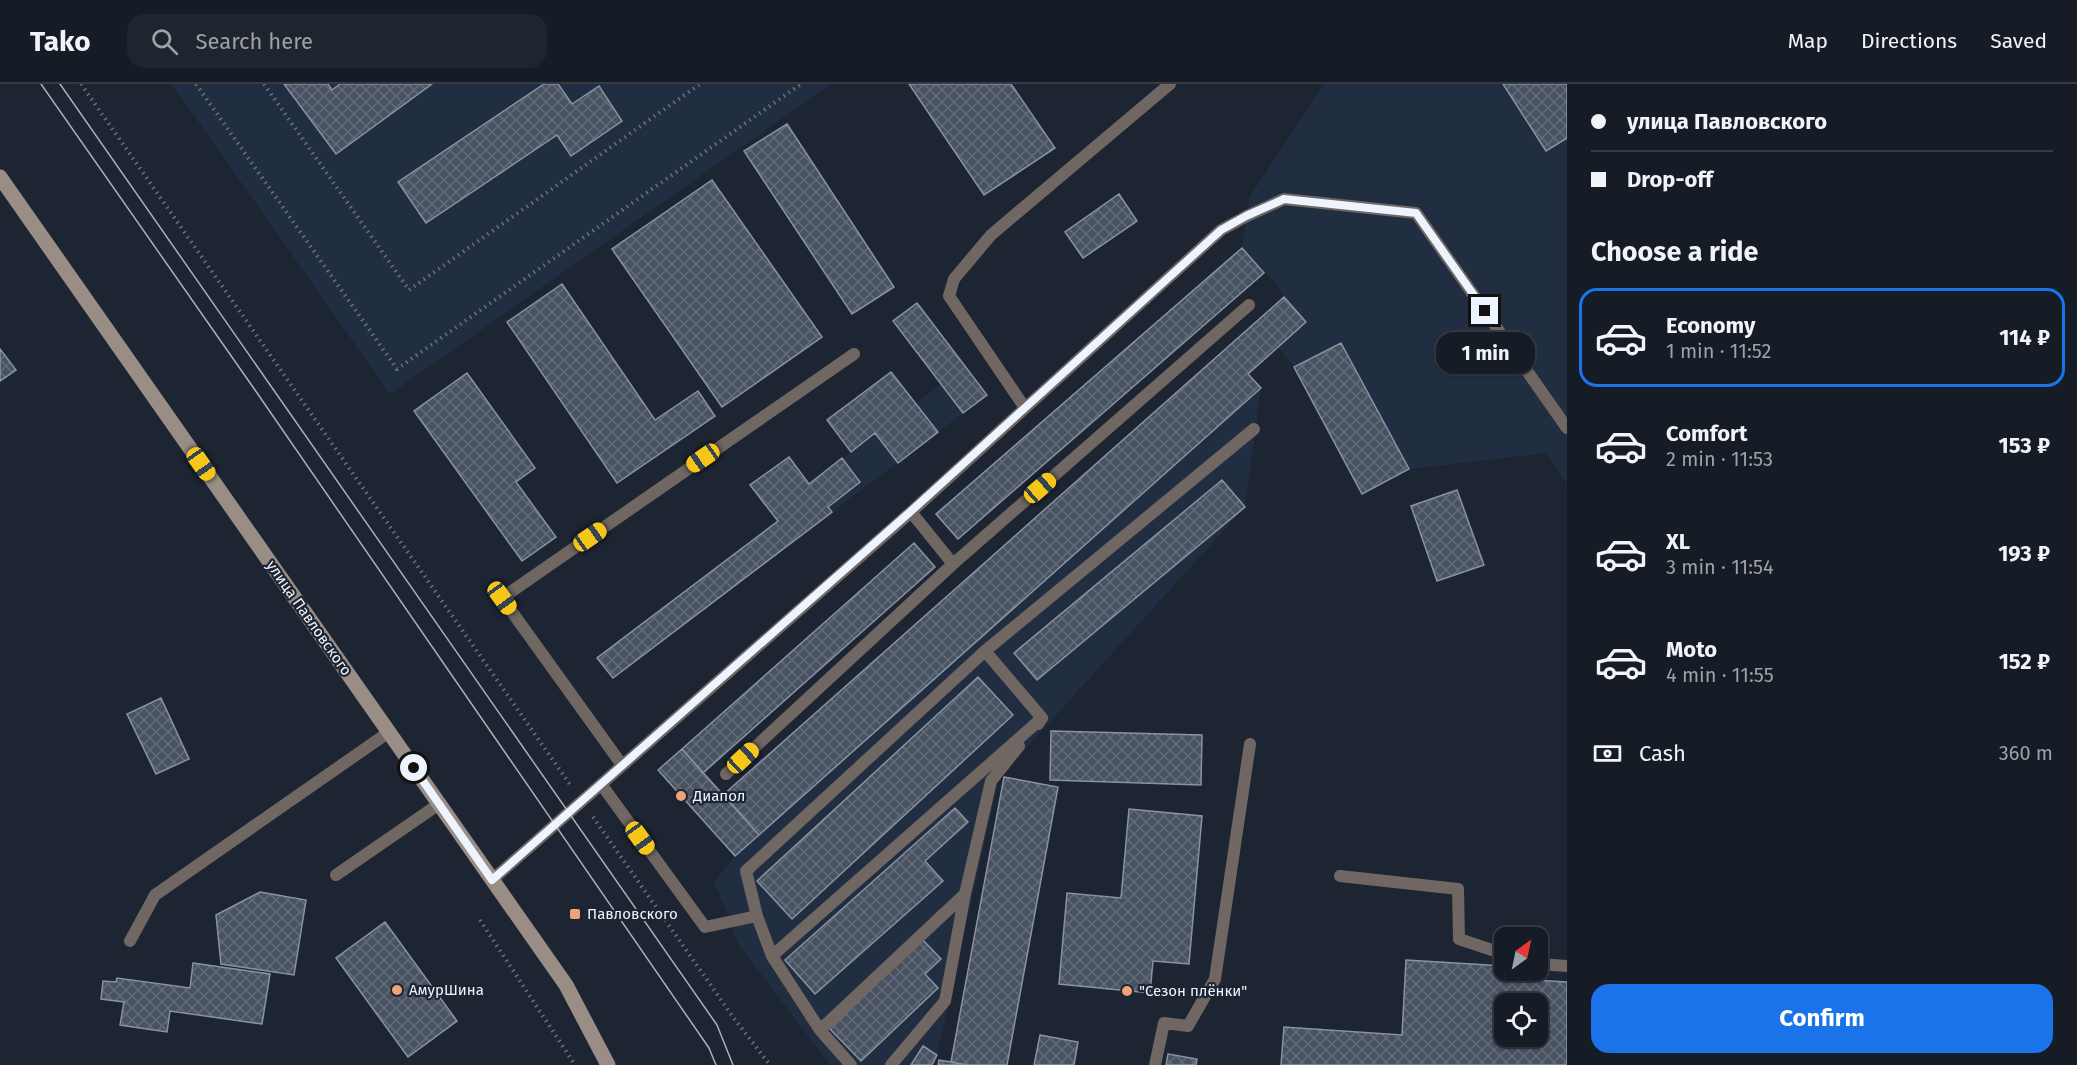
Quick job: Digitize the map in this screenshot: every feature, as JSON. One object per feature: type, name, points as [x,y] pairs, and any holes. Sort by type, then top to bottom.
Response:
[{"type":"street","name":"улица Павловского","points":[[0,177],[566,985],[608,1065]]},
{"type":"lane","points":[[1025,408],[949,296],[954,279],[991,235],[1170,84]]},
{"type":"lane","points":[[492,880],[910,512],[1221,230],[1284,199],[1416,213],[1567,428]]},
{"type":"lane","points":[[726,774],[953,564],[1249,305]]},
{"type":"lane","points":[[622,765],[502,598],[854,354]]},
{"type":"lane","points":[[851,1065],[820,1030],[772,956],[757,916],[746,871],[985,651],[1254,429]]},
{"type":"lane","points":[[910,512],[953,564]]},
{"type":"lane","points":[[985,651],[1042,718]]},
{"type":"lane","points":[[891,1065],[945,1001],[965,894],[991,782],[1042,718]]},
{"type":"lane","points":[[772,956],[1042,718]]},
{"type":"lane","points":[[130,941],[155,895],[389,732]]},
{"type":"lane","points":[[1155,1065],[1164,1023],[1188,1026],[1215,979],[1250,744]]},
{"type":"lane","points":[[601,784],[705,927],[757,916]]},
{"type":"lane","points":[[336,875],[439,804]]},
{"type":"lane","points":[[1340,876],[1458,889],[1459,939],[1494,951]]},
{"type":"lane","points":[[820,1030],[965,894]]},
{"type":"lane","points":[[1548,965],[1567,966]]},
{"type":"path","points":[[81,84],[581,801],[733,1017],[770,1065]]},
{"type":"path","points":[[196,84],[398,369],[801,84]]},
{"type":"path","points":[[264,84],[409,290],[700,84]]},
{"type":"path","points":[[480,920],[575,1065]]},
{"type":"shaded area","points":[[172,84],[831,84],[390,394]]},
{"type":"shaded area","points":[[1324,84],[1567,84],[1567,484],[1547,453],[1409,469],[1341,343],[1294,367],[1278,347],[1306,322],[1284,297],[1278,286],[1242,248],[1249,198]]},
{"type":"shaded area","points":[[917,303],[987,395],[613,678],[597,658],[815,493],[809,484],[941,384],[893,321]]},
{"type":"shaded area","points":[[1248,374],[1261,388],[1245,507],[999,778],[937,1055],[932,1065],[830,1065],[737,942],[714,882],[735,856]]},
{"type":"building","points":[[284,84],[328,84],[332,90],[340,84],[432,84],[336,154]]},
{"type":"building","points":[[544,84],[558,84],[572,104],[599,86],[622,121],[571,156],[557,135],[426,223],[398,182]]},
{"type":"building","points":[[909,84],[1011,84],[1055,148],[984,195]]},
{"type":"building","points":[[1503,84],[1567,84],[1567,138],[1546,151]]},
{"type":"building","points":[[787,124],[894,287],[852,314],[744,151]]},
{"type":"building","points":[[712,180],[822,337],[722,407],[612,249]]},
{"type":"building","points":[[1119,194],[1137,221],[1083,258],[1065,232]]},
{"type":"building","points":[[1242,248],[1264,273],[958,539],[936,514]]},
{"type":"building","points":[[562,284],[655,420],[698,391],[715,416],[617,483],[507,322]]},
{"type":"building","points":[[1284,297],[1306,322],[1248,374],[1261,388],[759,835],[723,795]]},
{"type":"building","points":[[917,303],[987,395],[963,413],[893,321]]},
{"type":"building","points":[[1341,343],[1409,469],[1362,494],[1294,367]]},
{"type":"building","points":[[0,349],[16,370],[0,381]]},
{"type":"building","points":[[891,372],[938,432],[898,463],[875,433],[851,452],[827,420]]},
{"type":"building","points":[[467,373],[535,468],[516,482],[556,537],[522,561],[414,411]]},
{"type":"building","points":[[789,457],[809,484],[842,458],[860,482],[828,507],[832,512],[613,678],[597,658],[778,521],[750,485]]},
{"type":"building","points":[[1222,480],[1245,507],[1037,680],[1014,653]]},
{"type":"building","points":[[1457,490],[1484,565],[1437,581],[1411,506]]},
{"type":"building","points":[[914,543],[935,567],[703,773],[682,749]]},
{"type":"building","points":[[978,677],[1013,715],[792,919],[757,881]]},
{"type":"building","points":[[161,698],[189,759],[156,774],[127,714]]},
{"type":"building","points":[[1051,731],[1202,735],[1201,785],[1050,780]]},
{"type":"building","points":[[682,749],[759,835],[735,856],[658,770]]},
{"type":"building","points":[[1004,777],[1058,787],[1007,1065],[967,1065],[951,1062]]},
{"type":"building","points":[[955,808],[968,822],[925,861],[943,881],[815,994],[785,960]]},
{"type":"building","points":[[1129,809],[1202,816],[1189,964],[1153,961],[1150,993],[1059,984],[1067,893],[1121,898]]},
{"type":"building","points":[[260,892],[306,900],[294,975],[221,964],[216,915]]},
{"type":"building","name":"АмурШина","points":[[385,922],[457,1021],[408,1057],[336,958]]},
{"type":"building","points":[[922,939],[941,959],[925,974],[938,988],[861,1061],[829,1028]]},
{"type":"building","points":[[1406,960],[1494,965],[1494,981],[1567,982],[1567,1065],[1281,1065],[1284,1027],[1402,1035]]},
{"type":"building","points":[[193,963],[270,974],[262,1024],[170,1011],[167,1032],[120,1025],[124,1002],[101,999],[103,981],[116,982],[117,978],[190,988]]},
{"type":"building","points":[[1040,1035],[1078,1042],[1074,1065],[1034,1065]]},
{"type":"building","points":[[923,1046],[937,1055],[932,1065],[911,1065]]},
{"type":"building","points":[[1168,1054],[1197,1059],[1196,1065],[1166,1065]]},
{"type":"building","points":[[939,1060],[951,1062],[967,1065],[938,1065]]},
{"type":"tram line","points":[[41,84],[709,1048],[716,1065]]},
{"type":"tram line","points":[[60,84],[717,1025],[733,1065]]},
{"type":"place","name":"Диапол","points":[[681,796]]},
{"type":"place","name":"Павловского","points":[[575,914]]},
{"type":"place","name":"АмурШина","points":[[397,990]]},
{"type":"place","name":"\"Сезон плёнки\"","points":[[1127,991]]},
{"type":"route","points":[[414,768],[492,880],[910,512],[1221,230],[1284,199],[1416,213],[1485,311]]}]
